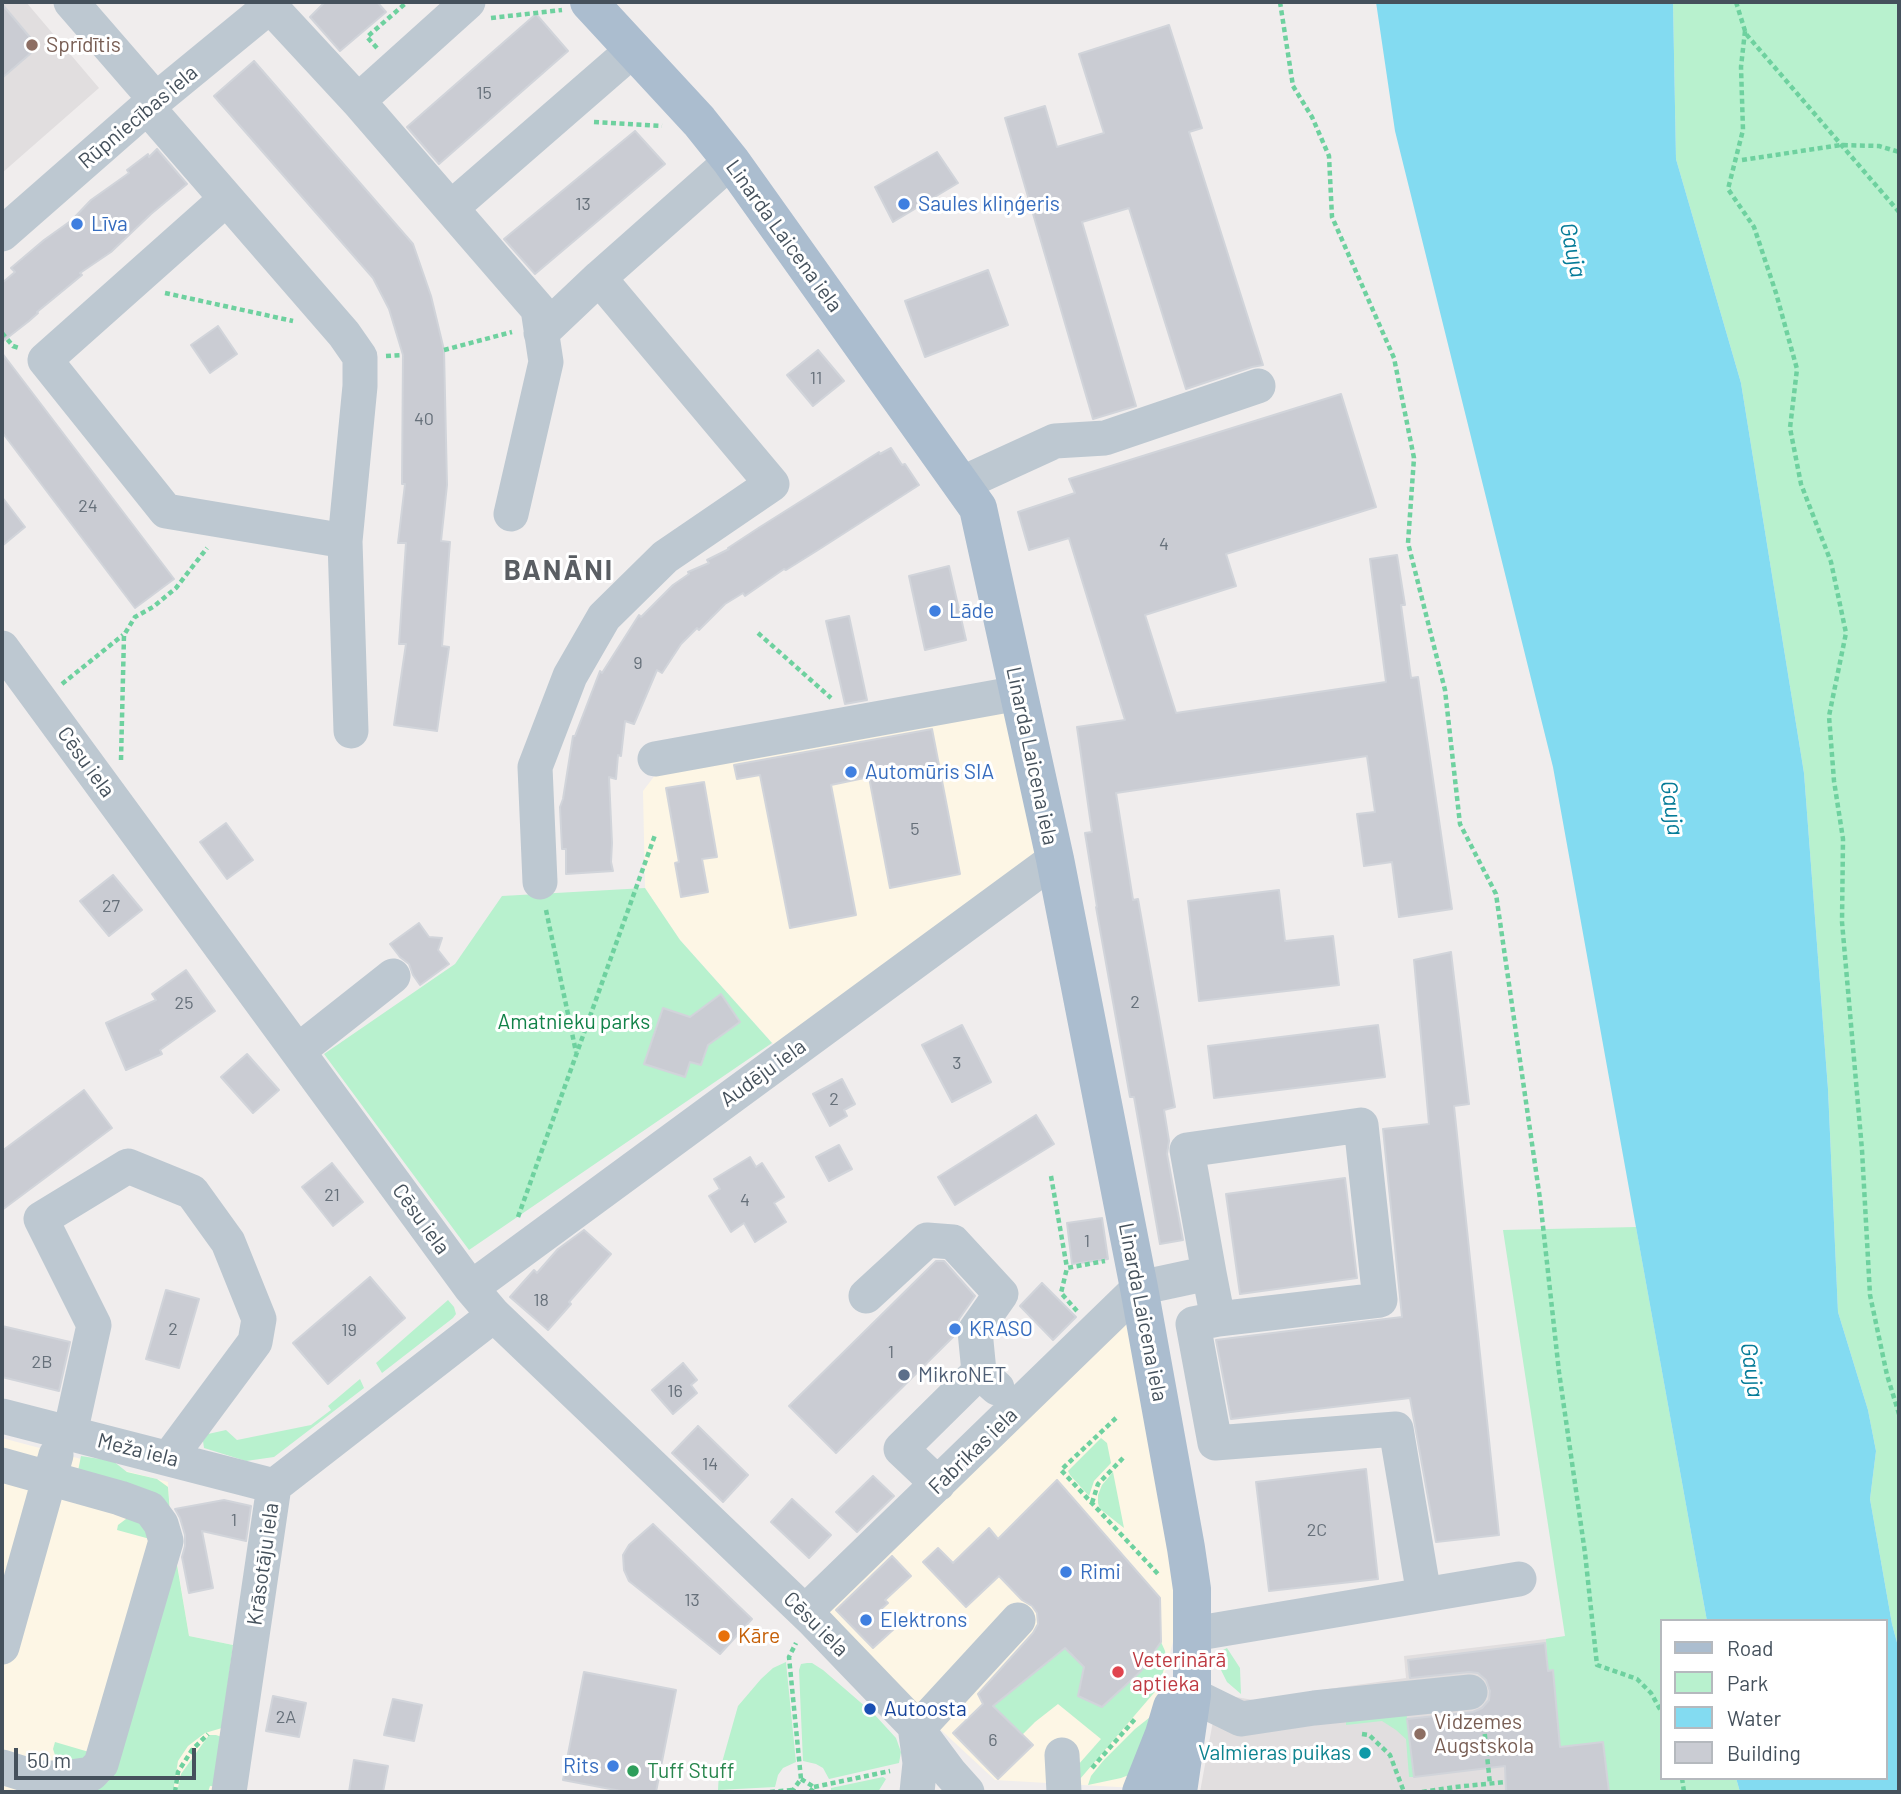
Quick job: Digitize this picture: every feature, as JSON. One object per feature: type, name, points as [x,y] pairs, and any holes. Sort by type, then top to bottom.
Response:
[{"type":"main road","name":"Linarda Laicena iela","points":[[578,6],[634,50],[699,121],[731,161],[978,508],[1055,859],[1139,1288],[1186,1548],[1192,1589],[1192,1695],[1178,1792]]},
{"type":"main road","name":"Linarda Laicena iela","points":[[1141,1792],[1164,1734],[1193,1634]]},
{"type":"street","points":[[71,2],[226,199],[344,334],[360,357],[345,541],[351,731]]},
{"type":"street","points":[[259,7],[358,102],[538,309],[546,362],[511,514]]},
{"type":"street","name":"Rūpniecības iela","points":[[2,234],[259,7]]},
{"type":"street","points":[[358,102],[456,12]]},
{"type":"street","points":[[451,208],[634,50]]},
{"type":"street","points":[[541,328],[614,290],[731,161]]},
{"type":"street","points":[[226,199],[45,360],[166,511],[345,541]]},
{"type":"street","points":[[540,882],[535,768],[570,676],[604,617],[666,557],[772,484],[614,290]]},
{"type":"street","points":[[961,484],[1055,441],[1105,438],[1258,386]]},
{"type":"street","name":"Cēsu iela","points":[[4,655],[41,701],[471,1288],[494,1315],[801,1627],[920,1724],[950,1773],[967,1792]]},
{"type":"street","points":[[655,760],[1019,693]]},
{"type":"street","name":"Audēju iela","points":[[471,1288],[1055,859]]},
{"type":"street","points":[[298,1051],[393,976]]},
{"type":"street","points":[[1218,1319],[1187,1150],[1361,1125],[1380,1300],[1193,1324],[1215,1443],[1396,1429],[1424,1595]]},
{"type":"street","points":[[2,1647],[49,1479],[68,1426],[94,1325],[41,1219],[128,1166],[192,1192],[228,1242],[260,1319],[255,1342],[169,1458]]},
{"type":"street","points":[[866,1296],[927,1240],[953,1242],[1001,1294],[975,1331],[979,1372],[1017,1407]]},
{"type":"street","points":[[1139,1288],[1209,1273]]},
{"type":"street","name":"Fabrikas iela","points":[[801,1627],[938,1485],[1139,1288]]},
{"type":"street","name":"Krāsotāju iela","points":[[229,1792],[274,1486],[494,1315]]},
{"type":"street","points":[[938,1485],[901,1449],[979,1372]]},
{"type":"street","name":"Meža iela","points":[[2,1416],[68,1426],[169,1458],[274,1486]]},
{"type":"street","points":[[2,1465],[120,1497],[149,1509],[161,1524],[166,1541],[101,1764],[91,1774],[37,1785],[2,1767]]},
{"type":"street","points":[[1193,1634],[1519,1579]]},
{"type":"street","points":[[909,1780],[920,1763],[920,1724],[1018,1620]]},
{"type":"street","points":[[1314,1708],[1332,1694],[1394,1686]]},
{"type":"street","points":[[1192,1695],[1241,1719],[1314,1708],[1477,1704]]},
{"type":"street","points":[[1062,1755],[1076,1785]]},
{"type":"path","points":[[395,68],[367,37],[407,2]]},
{"type":"path","points":[[1280,2],[1293,86],[1312,117],[1329,156],[1332,217],[1394,358],[1414,458],[1408,542],[1446,690],[1460,824],[1496,894],[1540,1199],[1559,1372],[1585,1553],[1597,1664],[1637,1679],[1651,1693],[1660,1709]]},
{"type":"path","points":[[1736,2],[1745,31],[1899,212]]},
{"type":"path","points":[[456,12],[578,6]]},
{"type":"path","points":[[1745,31],[1741,67],[1743,130],[1728,189],[1754,227],[1797,369],[1790,428],[1801,484],[1831,562],[1846,633],[1829,716],[1834,782],[1843,839],[1842,922],[1862,1150],[1870,1295],[1887,1375],[1899,1414]]},
{"type":"path","points":[[553,120],[663,126]]},
{"type":"path","points":[[1742,160],[1841,145],[1879,146],[1899,152]]},
{"type":"path","points":[[130,286],[300,323]]},
{"type":"path","points":[[444,350],[541,328]]},
{"type":"path","points":[[41,701],[124,635],[135,617],[176,589],[208,545],[230,521]]},
{"type":"path","points":[[758,634],[859,722]]},
{"type":"path","points":[[120,809],[124,635]]},
{"type":"path","points":[[518,1220],[655,835]]},
{"type":"path","points":[[540,882],[577,1055]]},
{"type":"path","points":[[1051,1176],[1067,1268],[1060,1293],[1082,1315]]},
{"type":"path","points":[[1067,1268],[1112,1259]]},
{"type":"path","points":[[1116,1418],[1061,1471],[1161,1578]]},
{"type":"path","points":[[1092,1504],[1098,1484],[1123,1458]]},
{"type":"path","points":[[770,1792],[794,1791],[801,1779],[789,1657],[801,1627]]},
{"type":"path","points":[[1477,1704],[1490,1784]]},
{"type":"path","points":[[1076,1785],[1136,1718]]},
{"type":"path","points":[[175,1792],[178,1772],[192,1750],[208,1734],[238,1730]]},
{"type":"path","points":[[801,1779],[814,1787],[909,1780]]},
{"type":"path","points":[[1422,1792],[1506,1782]]},
{"type":"path","points":[[810,1792],[814,1787]]},
{"type":"shaded area","name":"Sprīdītis","points":[[2,2],[26,2],[99,88],[2,173]]},
{"type":"shaded area","points":[[1019,693],[1055,859],[784,1056],[680,940],[645,888],[643,791],[668,758]]},
{"type":"shaded area","points":[[1135,1303],[1181,1611],[1135,1788],[995,1780],[806,1605]]},
{"type":"shaded area","points":[[2,1438],[168,1482],[171,1526],[189,1636],[233,1645],[217,1792],[2,1792]]},
{"type":"shaded area","name":"Vidzemes Augstskola","points":[[1588,1634],[1635,1792],[1200,1792],[1218,1694],[1277,1704],[1321,1690],[1406,1678],[1404,1656]]},
{"type":"green space","points":[[1673,2],[1899,2],[1899,1650],[1870,1499],[1876,1451],[1868,1410],[1838,1312],[1828,1089],[1804,773],[1741,383],[1676,159]]},
{"type":"green space","name":"Amatnieku parks","points":[[645,888],[680,940],[772,1043],[469,1250],[324,1054],[455,964],[502,896]]},
{"type":"green space","points":[[1636,1227],[1707,1619],[1660,1619],[1660,1780],[1737,1780],[1740,1792],[1609,1792],[1603,1742],[1560,1747],[1552,1670],[1548,1671],[1546,1639],[1565,1636],[1503,1230]]},
{"type":"green space","points":[[448,1300],[456,1314],[453,1318],[382,1373],[376,1363]]},
{"type":"green space","points":[[360,1379],[364,1388],[274,1457],[246,1461],[204,1448],[203,1441],[208,1434],[226,1430],[237,1440],[311,1425],[331,1410],[328,1406]]},
{"type":"green space","points":[[1101,1438],[1107,1443],[1111,1463],[1094,1481],[1089,1496],[1068,1471]]},
{"type":"green space","points":[[81,1456],[113,1461],[127,1472],[157,1479],[168,1487],[171,1526],[78,1471]]},
{"type":"green space","points":[[1113,1472],[1124,1528],[1100,1509],[1098,1503],[1102,1485]]},
{"type":"green space","points":[[126,1519],[140,1520],[150,1539],[117,1530],[118,1525]]},
{"type":"green space","points":[[174,1547],[189,1636],[233,1645],[222,1728],[205,1733],[188,1746],[178,1761],[173,1792],[57,1792],[108,1782]]},
{"type":"green space","points":[[1047,1628],[1084,1667],[1078,1696],[1101,1707],[1161,1642],[1165,1651],[1166,1661],[1159,1687],[1080,1779],[1078,1765],[1101,1739],[1058,1704],[1022,1735],[993,1706],[1045,1664]]},
{"type":"green space","points":[[1227,1648],[1240,1668],[1241,1694],[1227,1682],[1221,1670],[1221,1651]]},
{"type":"green space","points":[[786,1662],[796,1762],[783,1768],[775,1787],[718,1790],[719,1773],[738,1706],[773,1668]]},
{"type":"green space","points":[[812,1663],[874,1714],[896,1738],[901,1752],[899,1763],[829,1779],[823,1768],[803,1761],[799,1670],[801,1664]]},
{"type":"green space","points":[[1406,1710],[1414,1777],[1409,1777],[1406,1739],[1396,1730],[1382,1721],[1346,1725],[1346,1718]]},
{"type":"green space","points":[[1154,1714],[1134,1773],[1088,1785],[1091,1776],[1103,1761]]},
{"type":"green space","points":[[209,1735],[222,1737],[219,1787],[210,1786],[208,1792],[177,1792],[181,1774]]},
{"type":"green space","points":[[55,1742],[89,1752],[86,1759],[66,1763],[56,1758],[53,1749]]},
{"type":"green space","points":[[883,1777],[886,1779],[878,1792],[831,1792],[831,1788]]},
{"type":"water","name":"Gauja","points":[[1376,2],[1673,2],[1676,159],[1741,383],[1804,773],[1828,1089],[1838,1312],[1868,1410],[1876,1451],[1870,1499],[1899,1650],[1899,1792],[1740,1792],[1737,1780],[1887,1780],[1887,1619],[1707,1619],[1553,767],[1395,131]]},
{"type":"building","points":[[325,2],[377,2],[386,12],[340,51],[310,17]]},
{"type":"building","points":[[2,4],[38,47],[2,78]]},
{"type":"building","points":[[536,14],[568,51],[439,164],[407,127]]},
{"type":"building","points":[[1169,25],[1202,128],[1189,132],[1263,365],[1186,389],[1129,208],[1082,222],[1136,406],[1093,419],[1005,118],[1045,106],[1057,147],[1104,133],[1079,54]]},
{"type":"building","points":[[254,61],[413,244],[431,296],[444,350],[447,485],[441,541],[450,542],[442,646],[449,647],[437,731],[394,725],[406,644],[399,644],[406,543],[398,543],[405,484],[402,484],[403,355],[389,309],[373,278],[214,96]]},
{"type":"building","points":[[635,131],[665,164],[535,274],[504,239]]},
{"type":"building","points":[[157,149],[187,184],[111,252],[80,273],[82,275],[2,342],[2,283],[15,272],[11,268],[72,220],[91,200],[129,173],[127,170]]},
{"type":"building","name":"Saules kliņģeris","points":[[937,152],[958,183],[893,222],[875,187]]},
{"type":"building","points":[[988,270],[1008,325],[925,357],[905,301]]},
{"type":"building","points":[[218,326],[237,354],[210,373],[191,345]]},
{"type":"building","points":[[818,350],[844,381],[813,406],[787,375]]},
{"type":"building","points":[[2,353],[174,579],[135,608],[2,432]]},
{"type":"building","points":[[1341,394],[1376,507],[1226,554],[1236,586],[1145,615],[1176,713],[1386,682],[1370,559],[1397,555],[1405,605],[1401,605],[1411,678],[1418,677],[1452,909],[1399,917],[1392,862],[1364,866],[1357,814],[1375,812],[1367,756],[1116,793],[1133,900],[1138,899],[1175,1107],[1164,1110],[1169,1141],[1167,1154],[1183,1240],[1160,1244],[1096,907],[1085,833],[1092,832],[1077,727],[1125,720],[1069,538],[1029,550],[1018,512],[1075,493],[1069,479]]},
{"type":"building","points":[[891,448],[919,485],[745,596],[743,593],[725,604],[681,644],[662,673],[657,670],[634,724],[625,721],[616,779],[609,777],[613,871],[566,874],[566,849],[562,849],[560,807],[573,736],[600,671],[602,673],[639,615],[641,617],[673,585],[689,574],[688,572],[709,563],[707,560],[729,549],[879,452],[880,454]]},
{"type":"building","points":[[2,497],[25,527],[2,546]]},
{"type":"building","points":[[949,566],[966,640],[925,650],[909,576]]},
{"type":"building","points":[[849,616],[867,700],[845,704],[826,621]]},
{"type":"building","points":[[932,729],[960,874],[890,888],[869,777],[831,785],[856,915],[790,928],[760,775],[737,779],[734,765]]},
{"type":"building","points":[[704,782],[717,857],[702,859],[708,892],[681,897],[675,863],[679,862],[666,788]]},
{"type":"building","points":[[226,823],[253,860],[227,879],[200,842]]},
{"type":"building","points":[[113,875],[142,910],[109,936],[80,901]]},
{"type":"building","points":[[1279,890],[1285,941],[1333,936],[1339,985],[1199,1001],[1188,901]]},
{"type":"building","points":[[419,923],[429,937],[442,938],[438,950],[449,964],[420,985],[409,964],[390,944]]},
{"type":"building","points":[[1451,952],[1469,1104],[1454,1106],[1499,1535],[1436,1542],[1410,1398],[1231,1419],[1216,1340],[1402,1317],[1383,1129],[1429,1124],[1414,960]]},
{"type":"building","points":[[186,970],[215,1011],[160,1050],[162,1054],[126,1070],[106,1023],[156,1000],[152,994]]},
{"type":"building","points":[[721,994],[740,1022],[708,1045],[701,1065],[690,1062],[685,1077],[644,1064],[663,1008],[690,1017]]},
{"type":"building","points":[[962,1025],[991,1082],[952,1102],[922,1045]]},
{"type":"building","points":[[1378,1025],[1385,1077],[1214,1098],[1208,1046]]},
{"type":"building","points":[[247,1054],[279,1090],[253,1113],[221,1077]]},
{"type":"building","points":[[842,1079],[855,1104],[844,1110],[847,1116],[830,1126],[813,1094]]},
{"type":"building","points":[[84,1090],[112,1128],[2,1210],[2,1151]]},
{"type":"building","points":[[1036,1115],[1054,1144],[955,1205],[938,1177]]},
{"type":"building","points":[[839,1145],[852,1169],[829,1181],[816,1157]]},
{"type":"building","points":[[750,1157],[756,1167],[762,1163],[784,1197],[774,1203],[786,1222],[755,1242],[744,1223],[731,1232],[709,1196],[720,1189],[714,1179]]},
{"type":"building","points":[[332,1163],[363,1202],[333,1226],[302,1187]]},
{"type":"building","points":[[1345,1178],[1357,1278],[1240,1294],[1226,1194]]},
{"type":"building","points":[[1102,1218],[1108,1259],[1072,1264],[1067,1223]]},
{"type":"building","points":[[584,1230],[611,1254],[548,1330],[510,1297],[534,1270],[537,1273],[558,1249]]},
{"type":"building","points":[[936,1261],[944,1261],[975,1296],[959,1319],[955,1335],[836,1453],[789,1406]]},
{"type":"building","points":[[370,1277],[405,1318],[328,1384],[293,1343]]},
{"type":"building","points":[[1042,1283],[1076,1317],[1053,1340],[1020,1306]]},
{"type":"building","points":[[166,1290],[199,1299],[179,1368],[146,1359]]},
{"type":"building","points":[[2,1326],[70,1342],[59,1391],[2,1377]]},
{"type":"building","points":[[683,1363],[697,1380],[691,1385],[697,1393],[673,1414],[652,1390]]},
{"type":"building","points":[[698,1426],[748,1475],[723,1502],[672,1453]]},
{"type":"building","points":[[1366,1469],[1378,1579],[1269,1591],[1256,1482]]},
{"type":"building","points":[[873,1476],[894,1496],[857,1532],[836,1512]]},
{"type":"building","name":"Rimi","points":[[1057,1480],[1160,1598],[1161,1642],[1141,1671],[1102,1707],[1078,1696],[1084,1667],[1065,1648],[993,1706],[1033,1745],[998,1779],[953,1733],[983,1704],[978,1694],[1033,1633],[1038,1624],[1037,1613],[999,1576],[966,1607],[923,1562],[938,1548],[953,1563],[989,1528],[998,1539]]},
{"type":"building","points":[[792,1499],[831,1535],[809,1558],[771,1522]]},
{"type":"building","points":[[224,1500],[251,1506],[246,1541],[202,1531],[213,1588],[189,1593],[182,1557],[185,1535],[175,1509]]},
{"type":"building","points":[[653,1524],[752,1619],[720,1654],[629,1581],[624,1570],[623,1555],[629,1545]]},
{"type":"building","points":[[892,1556],[911,1576],[885,1600],[888,1603],[879,1611],[895,1628],[873,1648],[836,1610]]},
{"type":"building","points":[[1545,1643],[1548,1671],[1553,1670],[1560,1747],[1603,1742],[1609,1792],[1506,1792],[1505,1766],[1414,1777],[1407,1719],[1473,1712],[1482,1708],[1489,1700],[1490,1691],[1486,1680],[1478,1673],[1410,1678],[1408,1660]]},
{"type":"building","points":[[584,1672],[676,1690],[656,1792],[626,1792],[563,1780]]},
{"type":"building","points":[[273,1696],[306,1703],[299,1737],[266,1731]]},
{"type":"building","points":[[393,1699],[422,1705],[414,1741],[384,1735]]},
{"type":"building","points":[[354,1760],[388,1766],[383,1792],[349,1792]]},
{"type":"place","name":"Sprīdītis","points":[[32,45]]},
{"type":"place","name":"Saules kliņģeris","points":[[904,204]]},
{"type":"place","name":"Līva","points":[[77,224]]},
{"type":"place","name":"Lāde","points":[[935,611]]},
{"type":"place","name":"Automūris SIA","points":[[851,772]]},
{"type":"place","name":"KRASO","points":[[955,1329]]},
{"type":"place","name":"MikroNET","points":[[904,1375]]},
{"type":"place","name":"Rimi","points":[[1066,1572]]},
{"type":"place","name":"Elektrons","points":[[866,1620]]},
{"type":"place","name":"Kāre","points":[[724,1636]]},
{"type":"place","name":"Veterinārā aptieka","points":[[1118,1672]]},
{"type":"place","name":"Autoosta","points":[[870,1709]]},
{"type":"place","name":"Vidzemes Augstskola","points":[[1420,1734]]},
{"type":"place","name":"Valmieras puikas","points":[[1365,1753]]},
{"type":"place","name":"Rits","points":[[613,1766]]},
{"type":"place","name":"Tuff Stuff","points":[[633,1771]]},
{"type":"district","name":"BANĀNI","points":[[559,571]]}]
